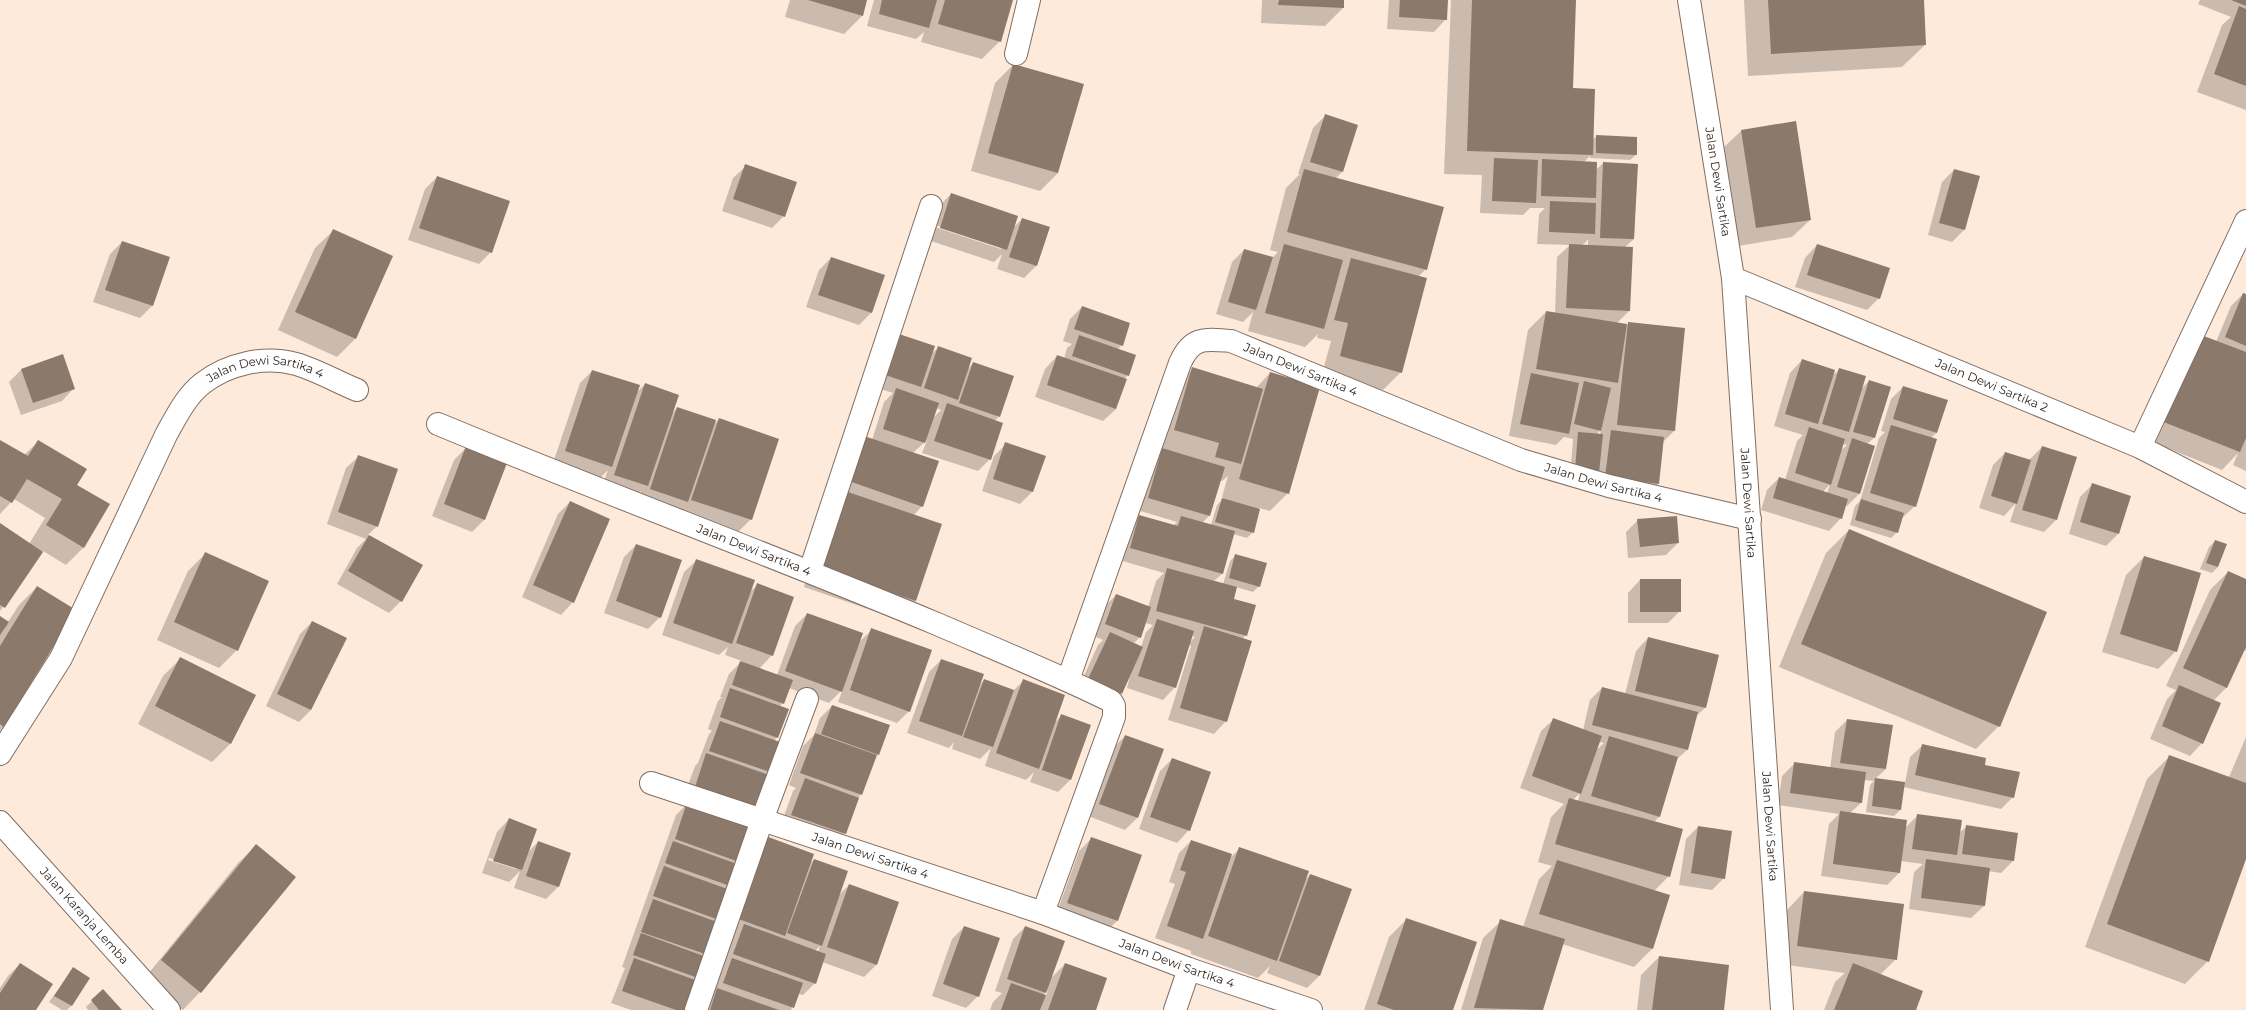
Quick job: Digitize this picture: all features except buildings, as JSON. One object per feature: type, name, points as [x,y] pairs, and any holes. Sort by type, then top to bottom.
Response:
[{"type":"street","points":[[1016,54],[1029,0]]},
{"type":"street","name":"Jalan Dewi Sartika","points":[[1689,0],[1733,278],[1782,1010]]},
{"type":"street","points":[[810,571],[931,206]]},
{"type":"street","points":[[2140,447],[2246,221]]},
{"type":"street","name":"Jalan Dewi Sartika 2","points":[[1733,278],[2140,447],[2246,502]]},
{"type":"street","name":"Jalan Dewi Sartika 4","points":[[1068,680],[1180,363],[1186,349],[1203,340],[1231,341],[1521,460],[1609,486],[1750,519]]},
{"type":"street","name":"Jalan Dewi Sartika 4","points":[[0,754],[61,658],[166,435],[181,408],[203,383],[218,374],[262,360],[296,364],[357,390]]},
{"type":"street","name":"Jalan Dewi Sartika 4","points":[[438,424],[654,512],[810,571],[1068,680],[1111,701],[1115,711],[1043,913]]},
{"type":"street","points":[[696,1010],[762,820],[807,699]]},
{"type":"street","name":"Jalan Dewi Sartika 4","points":[[650,783],[1043,913],[1188,969],[1310,1010]]},
{"type":"street","name":"Jalan Karanja Lemba","points":[[0,822],[168,1010]]},
{"type":"street","points":[[1175,1010],[1188,969]]}]
